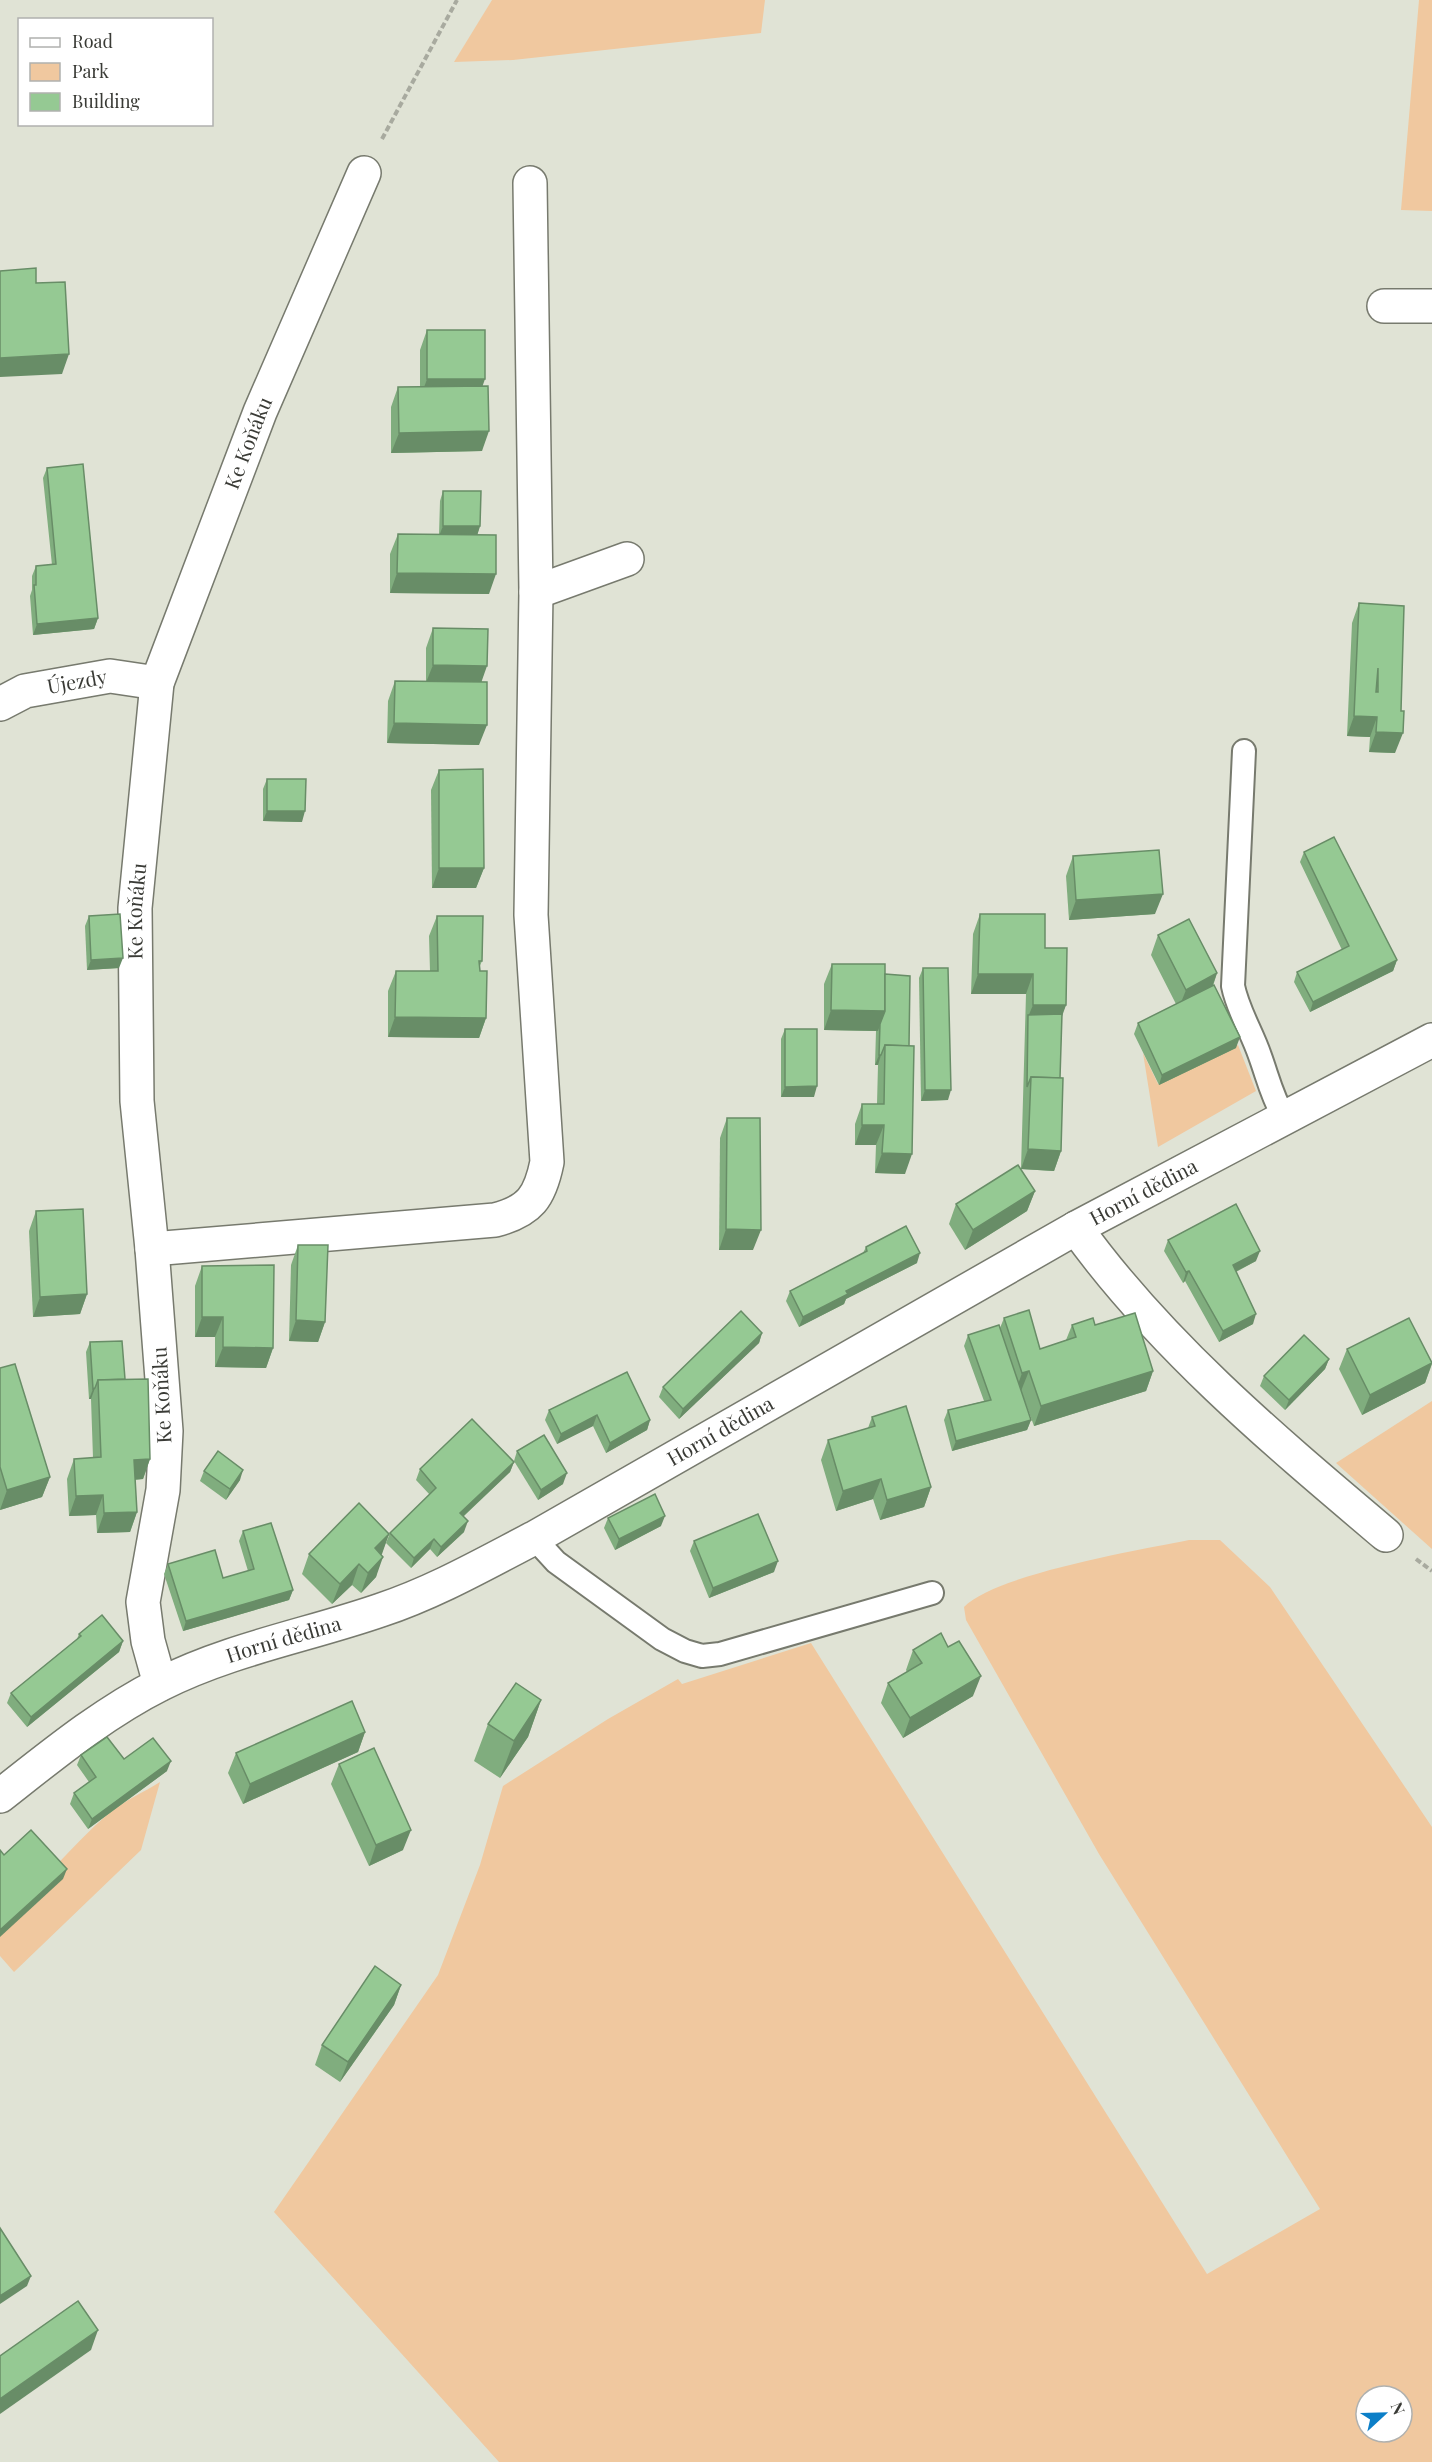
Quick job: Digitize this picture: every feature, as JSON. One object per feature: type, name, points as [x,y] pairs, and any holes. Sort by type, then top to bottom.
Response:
[{"type":"street","name":"Ke Koňáku","points":[[160,1684],[148,1641],[143,1602],[163,1490],[166,1431],[152,1249],[136,1101],[135,908],[157,683],[260,412],[364,174]]},
{"type":"street","points":[[152,1249],[495,1220],[511,1216],[536,1198],[543,1186],[547,1162],[531,915],[536,592],[530,183]]},
{"type":"street","points":[[1384,306],[1432,306]]},
{"type":"street","points":[[536,592],[627,559]]},
{"type":"street","name":"Újezdy","points":[[0,704],[25,691],[110,676],[157,683]]},
{"type":"street","name":"Horní dědina","points":[[0,1796],[71,1742],[160,1684],[227,1658],[382,1610],[464,1575],[534,1538],[1076,1228],[1432,1040]]},
{"type":"street","points":[[1076,1228],[1101,1263],[1138,1306],[1185,1353],[1294,1457],[1386,1535]]},
{"type":"lane","points":[[1244,751],[1233,986],[1236,1001],[1261,1057],[1269,1088],[1284,1118]]},
{"type":"lane","points":[[534,1538],[556,1562],[662,1639],[685,1651],[702,1656],[720,1654],[932,1593]]},
{"type":"path","points":[[364,174],[457,0]]},
{"type":"green space","points":[[492,0],[765,0],[761,33],[513,60],[454,62]]},
{"type":"green space","points":[[1419,0],[1432,0],[1432,211],[1401,210]]},
{"type":"green space","points":[[1238,1045],[1256,1091],[1158,1147],[1143,1053],[1158,1084]]},
{"type":"green space","points":[[1432,1401],[1432,1549],[1336,1463]]},
{"type":"green space","points":[[1189,1540],[1220,1540],[1270,1587],[1432,1827],[1432,2462],[499,2462],[274,2212],[438,1975],[480,1865],[503,1786],[608,1719],[678,1679],[682,1684],[811,1643],[1207,2274],[1320,2209],[1099,1854],[966,1620],[964,1607],[981,1595],[1036,1574]]},
{"type":"green space","points":[[160,1782],[141,1850],[14,1972],[0,1956],[0,1921],[109,1813]]},
{"type":"building","points":[[36,268],[36,283],[65,282],[69,354],[0,358],[0,271]]},
{"type":"building","points":[[427,330],[485,330],[485,379],[427,379]]},
{"type":"building","points":[[488,386],[489,431],[399,433],[398,387]]},
{"type":"building","points":[[83,464],[98,618],[37,624],[34,585],[36,585],[36,566],[56,564],[47,468]]},
{"type":"building","points":[[443,491],[481,491],[480,526],[443,526]]},
{"type":"building","points":[[398,534],[496,535],[496,574],[397,573]]},
{"type":"building","points":[[1359,603],[1404,606],[1401,711],[1404,711],[1403,733],[1376,732],[1377,717],[1354,716]],"holes":[[[1378,668],[1378,692],[1376,692]]]},
{"type":"building","points":[[433,628],[488,629],[487,666],[433,665]]},
{"type":"building","points":[[395,681],[487,682],[487,725],[394,723]]},
{"type":"building","points":[[483,769],[484,868],[439,868],[439,770]]},
{"type":"building","points":[[267,779],[306,779],[305,811],[267,811]]},
{"type":"building","points":[[1334,837],[1397,960],[1313,1002],[1297,972],[1349,946],[1304,852]]},
{"type":"building","points":[[1159,850],[1163,894],[1076,900],[1073,856]]},
{"type":"building","points":[[120,914],[123,958],[91,960],[89,916]]},
{"type":"building","points":[[980,914],[1045,914],[1045,948],[1067,948],[1066,1005],[1033,1005],[1033,974],[978,974]]},
{"type":"building","points":[[437,916],[483,916],[482,961],[479,961],[480,971],[487,971],[486,1018],[395,1017],[396,971],[438,971]]},
{"type":"building","points":[[1189,919],[1217,973],[1186,990],[1158,935]]},
{"type":"building","points":[[832,964],[885,964],[885,1011],[831,1010]]},
{"type":"building","points":[[923,968],[948,968],[951,1090],[925,1090]]},
{"type":"building","points":[[885,974],[910,976],[909,1046],[885,1045],[879,1055],[880,1024],[885,1011]]},
{"type":"building","points":[[1214,985],[1240,1037],[1162,1075],[1138,1023]]},
{"type":"building","points":[[1062,1014],[1060,1078],[1031,1077],[1027,1087],[1028,1015]]},
{"type":"building","points":[[785,1029],[817,1029],[817,1086],[785,1087]]},
{"type":"building","points":[[885,1045],[914,1046],[912,1154],[882,1153],[884,1125],[862,1125],[862,1104],[884,1104]]},
{"type":"building","points":[[1031,1077],[1063,1078],[1061,1151],[1028,1149]]},
{"type":"building","points":[[727,1118],[760,1118],[761,1230],[726,1229]]},
{"type":"building","points":[[1018,1165],[1035,1191],[973,1230],[956,1204]]},
{"type":"building","points":[[1236,1204],[1260,1251],[1233,1265],[1256,1314],[1223,1331],[1189,1271],[1186,1272],[1168,1240]]},
{"type":"building","points":[[83,1209],[87,1294],[40,1297],[36,1211]]},
{"type":"building","points":[[906,1226],[920,1253],[846,1291],[848,1294],[803,1317],[790,1291],[867,1251],[866,1247]]},
{"type":"building","points":[[298,1245],[328,1245],[325,1322],[296,1320]]},
{"type":"building","points":[[274,1265],[273,1348],[223,1347],[223,1317],[202,1317],[202,1266]]},
{"type":"building","points":[[1029,1310],[1040,1349],[1076,1337],[1072,1325],[1093,1318],[1095,1325],[1135,1313],[1153,1371],[1041,1406],[1029,1371],[1022,1373],[1004,1318]]},
{"type":"building","points":[[741,1311],[762,1333],[683,1409],[663,1387]]},
{"type":"building","points":[[1409,1318],[1432,1363],[1370,1395],[1347,1349]]},
{"type":"building","points":[[999,1325],[1031,1420],[956,1441],[948,1410],[991,1400],[968,1335]]},
{"type":"building","points":[[1304,1335],[1329,1359],[1289,1400],[1264,1376]]},
{"type":"building","points":[[122,1341],[125,1379],[98,1380],[93,1389],[90,1342]]},
{"type":"building","points":[[15,1364],[50,1477],[7,1490],[0,1467],[0,1368]]},
{"type":"building","points":[[627,1372],[650,1420],[610,1443],[597,1415],[561,1434],[549,1410]]},
{"type":"building","points":[[148,1379],[150,1459],[134,1460],[137,1512],[104,1513],[103,1495],[76,1496],[74,1459],[101,1457],[98,1380]]},
{"type":"building","points":[[906,1406],[931,1487],[887,1500],[881,1479],[843,1491],[828,1440],[875,1426],[872,1417]]},
{"type":"building","points":[[472,1419],[514,1462],[460,1513],[468,1521],[441,1547],[434,1539],[414,1558],[390,1533],[436,1488],[420,1469]]},
{"type":"building","points":[[544,1435],[567,1473],[541,1490],[517,1451]]},
{"type":"building","points":[[218,1451],[243,1470],[230,1489],[204,1471]]},
{"type":"building","points":[[655,1494],[665,1516],[619,1539],[608,1518]]},
{"type":"building","points":[[359,1503],[389,1534],[375,1548],[383,1557],[368,1573],[359,1564],[340,1584],[309,1554]]},
{"type":"building","points":[[758,1514],[778,1561],[713,1588],[694,1541]]},
{"type":"building","points":[[271,1523],[293,1590],[186,1621],[168,1564],[215,1550],[223,1578],[254,1569],[243,1531]]},
{"type":"building","points":[[102,1615],[123,1641],[31,1717],[11,1693],[81,1636],[79,1634]]},
{"type":"building","points":[[941,1633],[948,1647],[959,1641],[981,1676],[910,1718],[888,1683],[922,1663],[913,1650]]},
{"type":"building","points":[[516,1683],[541,1700],[514,1741],[488,1724]]},
{"type":"building","points":[[352,1701],[365,1732],[250,1784],[236,1753]]},
{"type":"building","points":[[107,1737],[124,1759],[153,1738],[171,1761],[92,1819],[74,1793],[96,1777],[81,1755]]},
{"type":"building","points":[[374,1748],[411,1830],[376,1845],[339,1764]]},
{"type":"building","points":[[31,1830],[67,1869],[0,1930],[0,1850],[4,1855]]},
{"type":"building","points":[[375,1966],[401,1985],[348,2062],[322,2045]]},
{"type":"building","points":[[0,2228],[31,2276],[0,2296]]},
{"type":"building","points":[[78,2301],[98,2330],[0,2399],[0,2356]]}]
